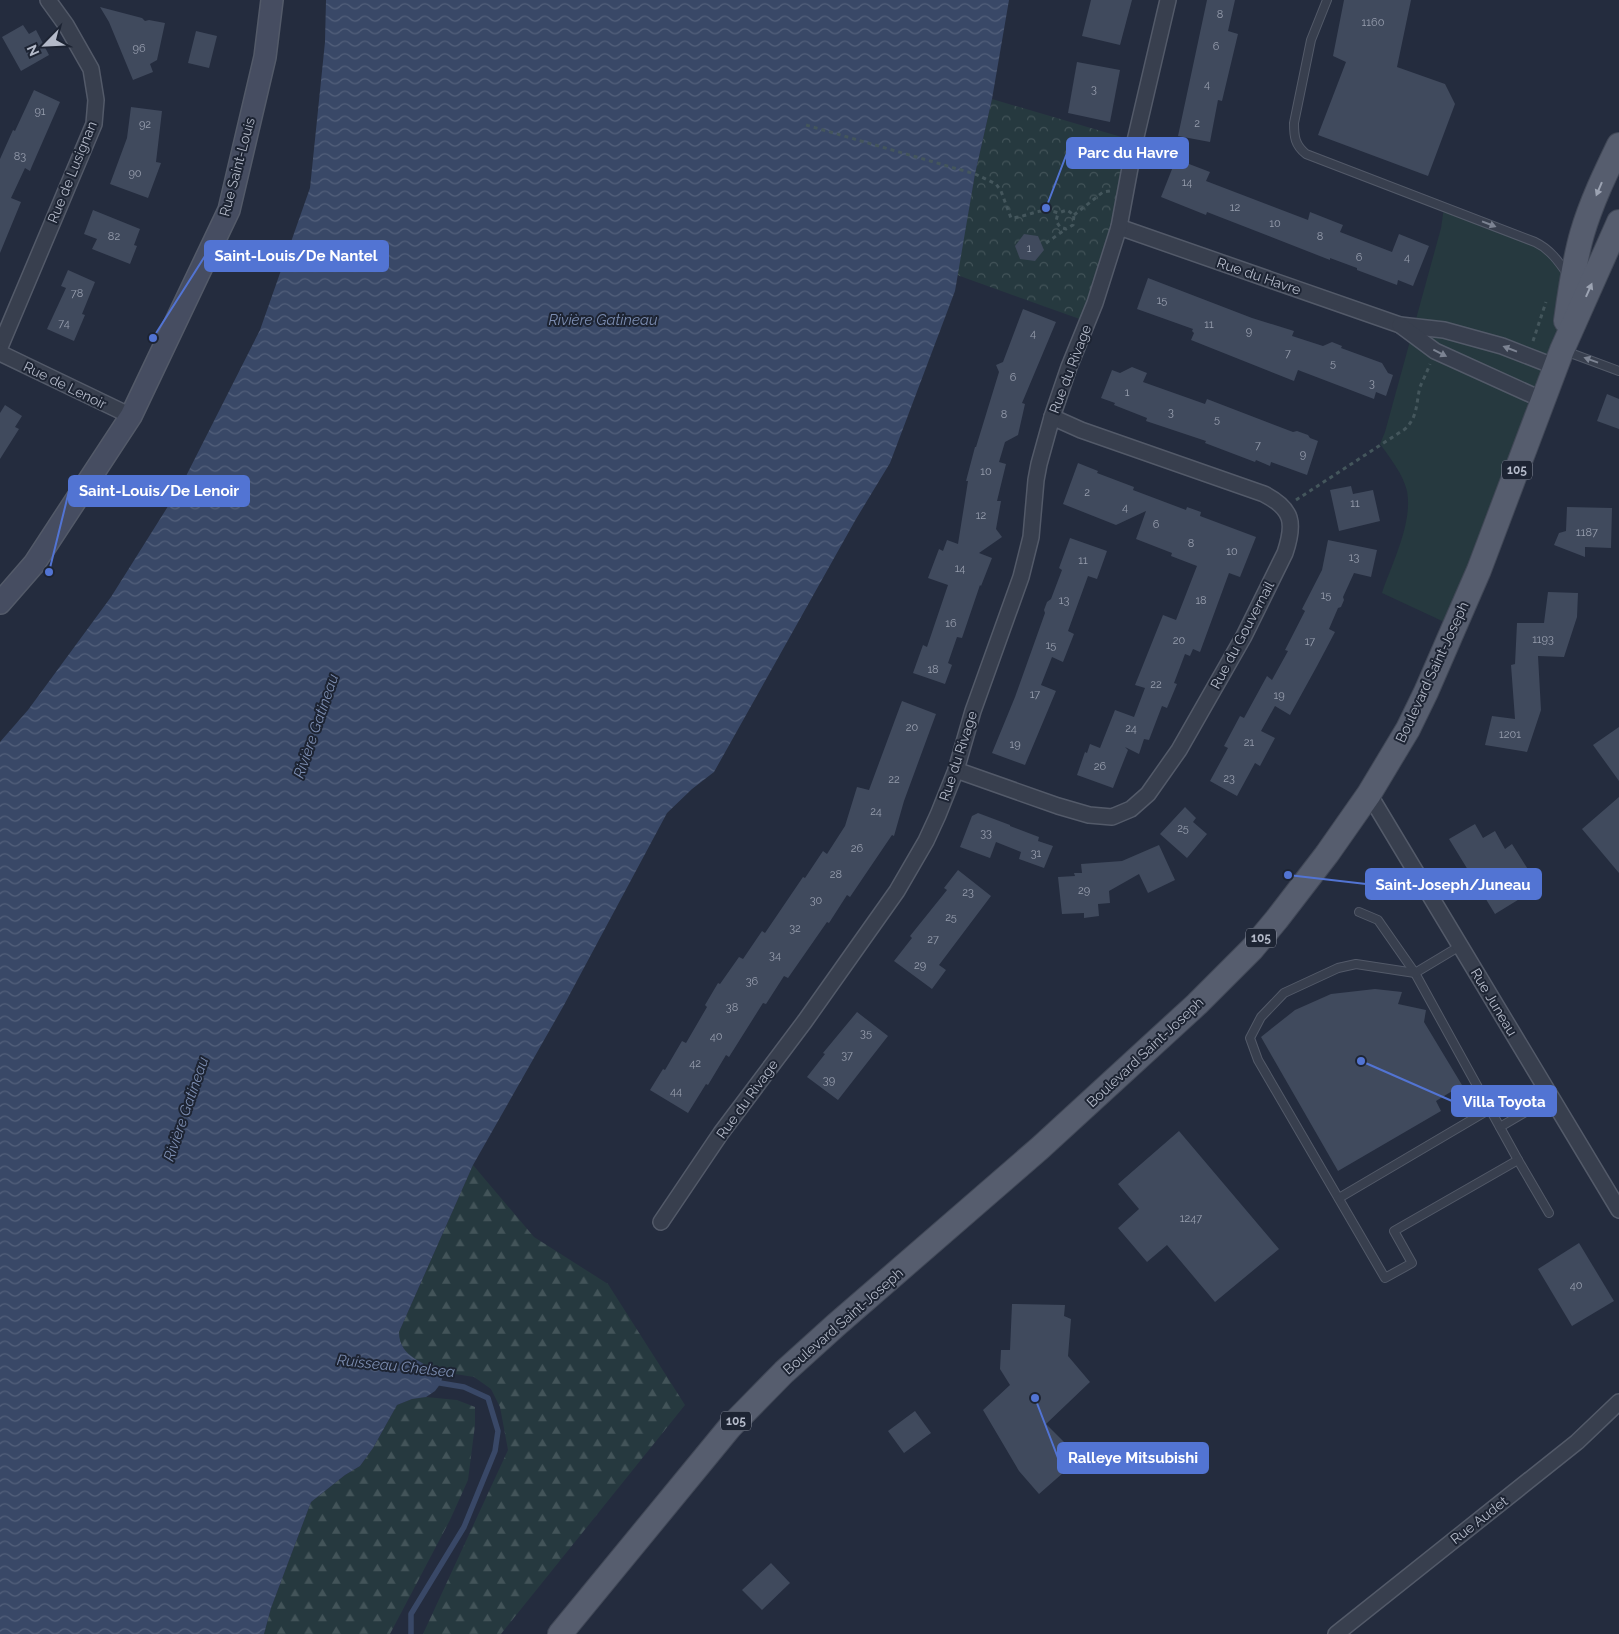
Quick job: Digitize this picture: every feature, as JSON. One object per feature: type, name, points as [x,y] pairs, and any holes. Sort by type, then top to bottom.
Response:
[{"type":"main road","name":"Rue Saint-Louis","points":[[0,603],[34,564],[131,416],[229,210],[265,57],[272,0]]},
{"type":"main road","name":"Boulevard Saint-Joseph","points":[[1559,358],[1582,235],[1590,210],[1619,145]]},
{"type":"main road","name":"Boulevard Saint-Joseph","points":[[560,1634],[730,1427],[784,1372],[1047,1142],[1227,975],[1277,919],[1327,854],[1369,794],[1408,729],[1441,660],[1479,570],[1559,358],[1619,222]]},
{"type":"street","name":"Rue de Lusignan","points":[[0,347],[94,124],[96,100],[91,70],[66,25],[48,0]]},
{"type":"street","name":"Rue du Rivage","points":[[661,1222],[721,1133],[806,1021],[897,891],[926,841],[956,770],[973,711],[1021,577],[1028,551],[1036,480],[1052,417],[1069,368],[1095,304],[1119,227],[1125,190],[1168,0]]},
{"type":"street","name":"Rue du Havre","points":[[1119,227],[1400,325],[1444,330],[1502,346],[1559,358]]},
{"type":"street","name":"Rue du Havre","points":[[1400,325],[1435,351],[1543,400]]},
{"type":"street","name":"Rue de Lenoir","points":[[0,354],[131,416]]},
{"type":"street","points":[[1052,417],[1081,430],[1264,494],[1276,500],[1285,508]]},
{"type":"street","name":"Rue du Gouvernail","points":[[956,770],[1089,815],[1112,816],[1126,812],[1139,803],[1148,794],[1179,750],[1244,636],[1285,553],[1291,530],[1290,518],[1285,508]]},
{"type":"street","name":"Rue Juneau","points":[[1369,794],[1619,1210]]},
{"type":"street","name":"Rue Audet","points":[[1336,1634],[1577,1442],[1619,1402]]},
{"type":"lane","points":[[1327,0],[1311,40],[1294,123],[1294,136],[1299,149],[1306,154],[1544,247],[1559,262],[1572,281]]},
{"type":"lane","points":[[1559,358],[1619,371]]},
{"type":"lane","points":[[1359,912],[1378,920],[1415,973],[1548,1213]]},
{"type":"lane","points":[[1460,946],[1415,973],[1356,964],[1338,968],[1284,993],[1261,1017],[1250,1038],[1258,1060],[1385,1278],[1412,1263],[1394,1231],[1518,1160]]},
{"type":"lane","points":[[1500,1127],[1551,1097]]},
{"type":"lane","points":[[1339,1198],[1490,1109]]},
{"type":"path","points":[[806,125],[975,174],[996,184],[1002,191],[1011,218],[1019,218],[1049,209],[1058,213],[1067,210],[1074,215]]},
{"type":"path","points":[[1046,243],[1073,225],[1074,215],[1103,192],[1125,190]]},
{"type":"path","points":[[1058,213],[1056,218],[1058,225],[1066,229]]},
{"type":"path","points":[[1285,508],[1405,429],[1412,422],[1417,411],[1421,387],[1435,351]]},
{"type":"green space","points":[[992,99],[1135,141],[1088,322],[957,275],[975,174]]},
{"type":"green space","points":[[1444,207],[1545,247],[1572,281],[1562,350],[1455,627],[1382,593],[1400,543],[1407,516],[1408,503],[1407,491],[1402,478],[1380,444],[1385,432],[1441,228]]},
{"type":"green space","points":[[473,1165],[534,1237],[608,1284],[685,1405],[501,1634],[423,1634],[508,1450],[500,1407],[491,1389],[474,1377],[436,1371],[408,1355],[399,1341],[399,1332]]},
{"type":"green space","points":[[426,1397],[457,1400],[475,1407],[475,1425],[468,1480],[450,1520],[390,1634],[264,1634],[271,1608],[311,1502],[345,1475],[360,1466],[373,1448],[397,1405],[412,1399]]},
{"type":"water","name":"Rivière Gatineau","points":[[326,0],[1009,0],[992,99],[975,174],[955,291],[890,463],[856,519],[714,772],[692,789],[667,813],[564,1005],[473,1165],[399,1332],[400,1341],[404,1348],[415,1359],[442,1377],[441,1383],[435,1391],[426,1397],[412,1399],[397,1405],[373,1448],[360,1466],[345,1475],[311,1502],[271,1608],[264,1634],[0,1634],[0,742],[28,710],[111,597],[182,484],[260,330],[310,188],[325,42]]},
{"type":"building","points":[[1091,0],[1132,0],[1120,45],[1082,36]]},
{"type":"building","points":[[1207,0],[1235,0],[1228,31],[1238,34],[1222,101],[1218,100],[1210,142],[1178,136]]},
{"type":"building","points":[[1344,0],[1411,0],[1397,67],[1445,84],[1455,104],[1428,176],[1318,135],[1346,62],[1333,56]]},
{"type":"building","points":[[100,7],[142,18],[145,21],[165,23],[157,60],[150,64],[153,72],[133,80],[109,22]]},
{"type":"building","points":[[23,25],[29,34],[36,30],[49,55],[21,71],[2,37]]},
{"type":"building","points":[[196,31],[217,36],[209,68],[188,63]]},
{"type":"building","points":[[1077,62],[1120,70],[1110,122],[1068,113]]},
{"type":"building","points":[[34,90],[60,102],[30,171],[25,168],[11,198],[21,202],[0,253],[0,159]]},
{"type":"building","points":[[131,107],[162,111],[156,162],[161,163],[148,198],[110,184],[127,138]]},
{"type":"building","points":[[1176,159],[1210,172],[1206,181],[1308,220],[1310,212],[1343,225],[1340,232],[1392,252],[1399,234],[1429,246],[1413,286],[1398,280],[1397,285],[1357,270],[1357,268],[1330,258],[1330,260],[1207,212],[1206,215],[1161,197]]},
{"type":"building","points":[[93,210],[140,229],[134,245],[137,246],[130,264],[92,249],[97,239],[84,234]]},
{"type":"building","points":[[1024,234],[1038,236],[1044,250],[1035,261],[1020,259],[1015,246]]},
{"type":"building","points":[[68,270],[95,282],[82,314],[85,315],[74,341],[47,329],[66,288],[61,286]]},
{"type":"building","points":[[1148,278],[1252,318],[1294,331],[1292,336],[1323,346],[1332,342],[1342,346],[1341,348],[1382,363],[1388,373],[1393,375],[1386,396],[1376,392],[1374,399],[1298,370],[1294,381],[1191,340],[1194,333],[1193,329],[1137,309]]},
{"type":"building","points":[[1023,309],[1056,322],[1022,403],[1025,404],[1018,435],[1005,442],[999,462],[1006,464],[997,501],[1001,501],[996,529],[1002,537],[979,553],[992,558],[980,585],[962,638],[957,637],[948,663],[952,665],[945,684],[913,673],[923,645],[927,647],[948,585],[928,578],[939,549],[943,551],[947,540],[958,544],[968,481],[966,481],[999,372],[996,365],[1003,362]]},
{"type":"building","points":[[1132,367],[1147,373],[1143,382],[1205,404],[1207,399],[1293,432],[1297,431],[1308,435],[1310,438],[1318,441],[1307,475],[1271,462],[1270,466],[1256,460],[1255,462],[1205,443],[1206,441],[1146,421],[1147,418],[1101,398],[1112,370],[1120,373]]},
{"type":"building","points":[[1607,394],[1619,399],[1619,429],[1597,421]]},
{"type":"building","points":[[5,405],[22,416],[15,427],[19,429],[0,459],[0,413]]},
{"type":"building","points":[[1078,463],[1098,471],[1097,473],[1134,487],[1133,490],[1186,510],[1187,507],[1201,512],[1200,516],[1256,537],[1240,577],[1229,573],[1200,652],[1193,649],[1190,656],[1185,654],[1174,683],[1177,684],[1167,708],[1162,706],[1149,740],[1144,739],[1139,754],[1125,747],[1128,750],[1113,788],[1077,775],[1085,752],[1087,753],[1090,744],[1100,748],[1115,710],[1134,717],[1145,688],[1135,685],[1163,615],[1176,620],[1197,566],[1171,556],[1172,553],[1136,539],[1146,511],[1116,525],[1063,504]]},
{"type":"building","points":[[1351,486],[1353,494],[1373,490],[1380,521],[1339,531],[1330,490]]},
{"type":"building","points":[[1567,507],[1612,508],[1611,548],[1585,547],[1585,557],[1554,545],[1559,533],[1566,531]]},
{"type":"building","points":[[1070,538],[1107,551],[1097,579],[1088,576],[1068,631],[1074,634],[1063,662],[1052,657],[1041,685],[1056,691],[1025,765],[992,753],[1015,697],[1045,613],[1044,610],[1047,602],[1051,599],[1062,570],[1059,568]]},
{"type":"building","points":[[1328,540],[1377,550],[1371,577],[1354,573],[1343,597],[1344,600],[1341,607],[1338,608],[1329,629],[1335,632],[1290,715],[1275,706],[1261,731],[1275,738],[1260,766],[1255,763],[1237,796],[1210,781],[1228,748],[1224,746],[1240,716],[1244,718],[1267,676],[1272,680],[1288,651],[1285,650],[1305,611],[1302,609],[1322,570]]},
{"type":"building","points":[[1548,592],[1578,593],[1577,617],[1564,657],[1538,656],[1541,710],[1527,752],[1485,745],[1492,716],[1515,719],[1511,665],[1515,664],[1517,623],[1544,623]]},
{"type":"building","points":[[902,701],[936,714],[904,801],[894,836],[892,835],[850,897],[847,895],[829,923],[827,922],[788,978],[784,976],[766,1004],[763,1003],[729,1057],[726,1055],[688,1113],[650,1090],[663,1069],[665,1070],[682,1041],[686,1043],[707,1007],[705,1005],[718,983],[720,984],[739,957],[743,959],[762,931],[765,933],[823,851],[827,854],[845,826],[857,787],[869,790]]},
{"type":"building","points":[[1619,727],[1619,781],[1593,745]]},
{"type":"building","points":[[1619,797],[1619,873],[1582,829]]},
{"type":"building","points":[[1185,807],[1196,818],[1193,822],[1207,834],[1187,858],[1160,834]]},
{"type":"building","points":[[978,813],[1039,837],[1038,841],[1053,846],[1044,868],[1019,859],[1021,852],[996,842],[990,858],[960,847],[972,816]]},
{"type":"building","points":[[1475,824],[1483,838],[1495,831],[1505,849],[1512,844],[1539,887],[1495,914],[1449,839]]},
{"type":"building","points":[[1159,845],[1175,880],[1148,893],[1139,874],[1109,891],[1110,903],[1098,904],[1099,916],[1084,918],[1084,913],[1062,914],[1058,877],[1075,876],[1074,873],[1082,873],[1081,864],[1122,861]]},
{"type":"building","points":[[958,870],[991,896],[939,965],[946,970],[932,989],[894,961],[912,938],[910,936],[947,890],[944,888]]},
{"type":"building","points":[[1375,989],[1402,992],[1398,1004],[1426,1010],[1424,1022],[1462,1085],[1436,1101],[1441,1111],[1338,1171],[1261,1037],[1295,1010],[1331,994]]},
{"type":"building","points":[[857,1012],[888,1036],[838,1100],[807,1077],[825,1054],[823,1053]]},
{"type":"building","points":[[1179,1131],[1279,1249],[1215,1302],[1167,1245],[1147,1262],[1118,1228],[1139,1209],[1118,1184]]},
{"type":"building","points":[[1579,1243],[1614,1301],[1572,1326],[1538,1269]]},
{"type":"building","points":[[1012,1304],[1065,1305],[1064,1316],[1071,1319],[1068,1356],[1090,1382],[1046,1424],[1080,1458],[1039,1494],[1019,1471],[983,1410],[1010,1385],[1000,1369],[1001,1350],[1010,1350]]},
{"type":"building","points":[[915,1411],[931,1433],[904,1453],[888,1431]]},
{"type":"building","points":[[771,1563],[790,1583],[762,1610],[742,1590]]},
{"type":"waterway","name":"Ruisseau Chelsea","points":[[411,1634],[411,1614],[464,1527],[495,1451],[498,1431],[488,1398],[464,1387],[434,1382]]},
{"type":"place","name":"Parc du Havre","points":[[1046,208]]},
{"type":"place","name":"Saint-Louis/De Nantel","points":[[153,338]]},
{"type":"place","name":"Saint-Louis/De Lenoir","points":[[49,572]]},
{"type":"place","name":"Saint-Joseph/Juneau","points":[[1288,875]]},
{"type":"place","name":"Villa Toyota","points":[[1361,1061]]},
{"type":"place","name":"Ralleye Mitsubishi","points":[[1035,1398]]}]
